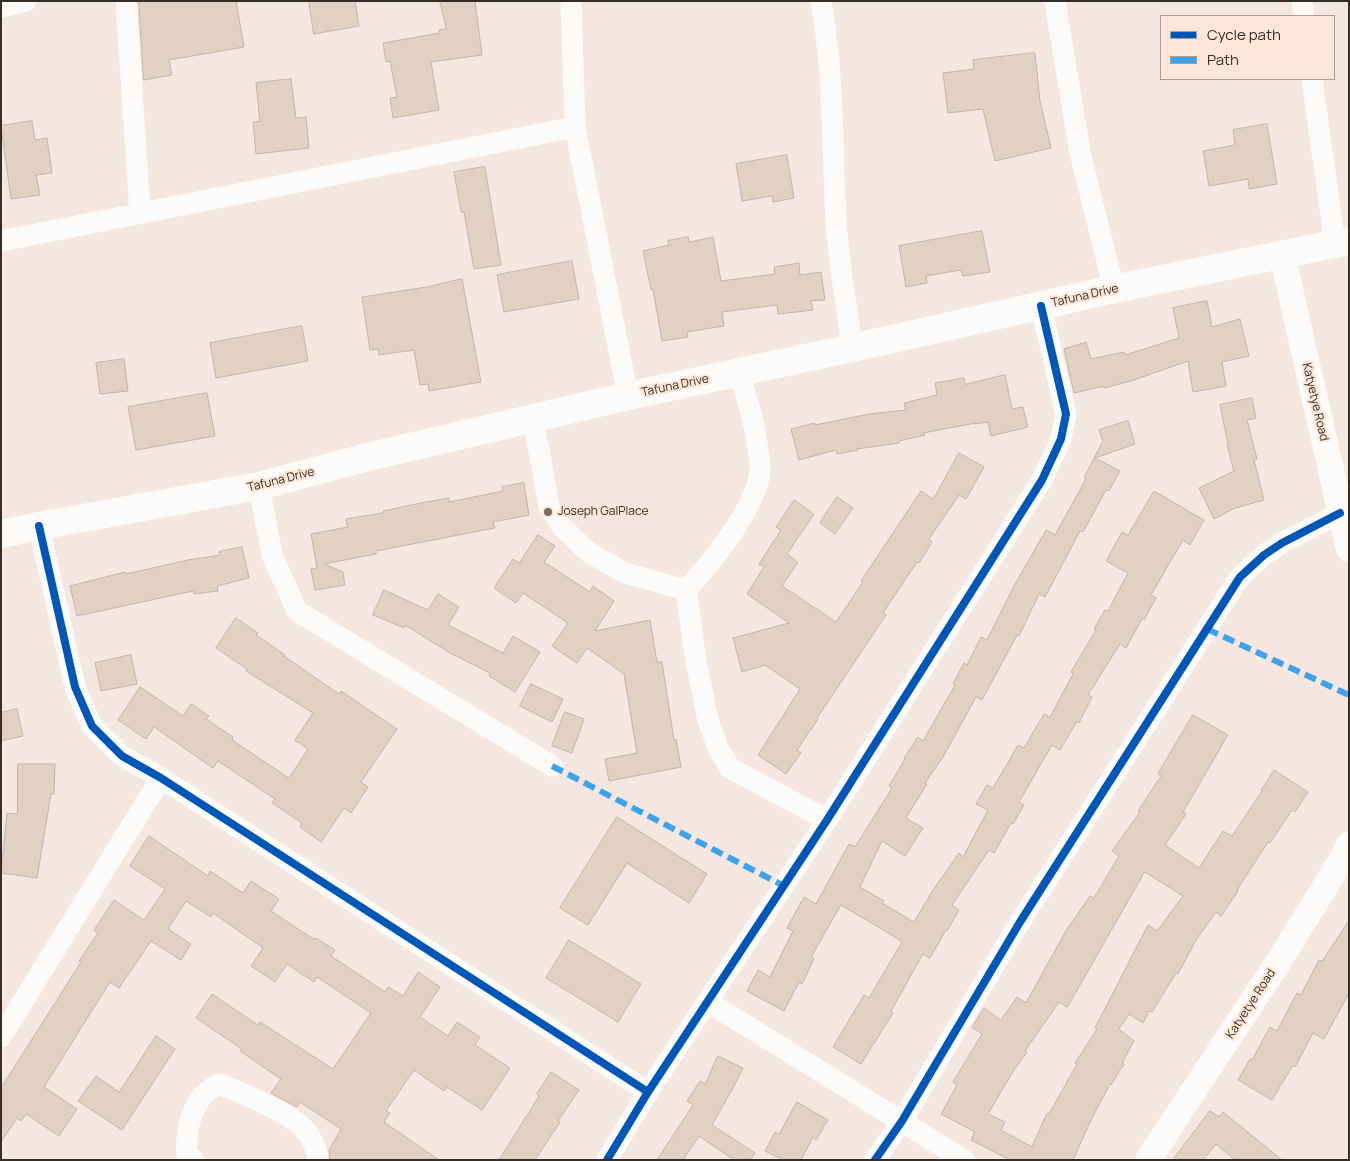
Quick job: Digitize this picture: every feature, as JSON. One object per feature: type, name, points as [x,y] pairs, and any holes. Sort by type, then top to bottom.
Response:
[{"type":"main road","name":"Tafuna Drive","points":[[1,534],[259,486],[368,457],[628,396],[1114,289],[1342,242]]},
{"type":"street","points":[[1,6],[26,1]]},
{"type":"street","points":[[126,1],[140,213]]},
{"type":"street","points":[[571,1],[575,127],[628,396]]},
{"type":"street","points":[[821,1],[831,98],[836,222],[852,348]]},
{"type":"street","points":[[1056,1],[1080,153],[1114,289]]},
{"type":"street","points":[[1302,1],[1304,15]]},
{"type":"street","points":[[1312,80],[1342,242]]},
{"type":"street","points":[[1,241],[575,127]]},
{"type":"street","name":"Katyetye Road","points":[[1282,254],[1349,549]]},
{"type":"street","points":[[607,1160],[648,1092],[827,820],[1042,480],[1061,440],[1066,414],[1041,306]]},
{"type":"street","points":[[686,590],[704,571],[754,497],[760,470],[756,431],[739,373]]},
{"type":"street","points":[[533,418],[549,506],[562,527],[587,551],[625,573],[686,590]]},
{"type":"street","points":[[259,486],[272,555],[297,611],[552,766]]},
{"type":"street","points":[[875,1160],[902,1121],[1020,922],[1240,577],[1282,543],[1340,513]]},
{"type":"street","points":[[39,526],[75,687],[92,726],[122,756],[161,778],[648,1092]]},
{"type":"street","points":[[686,590],[696,661],[708,720],[718,748],[730,768],[827,820]]},
{"type":"street","points":[[1,1037],[161,778]]},
{"type":"street","name":"Katyetye Road","points":[[1148,1160],[1281,958],[1349,845]]},
{"type":"street","points":[[708,1002],[964,1160]]},
{"type":"street","points":[[194,1160],[188,1154],[186,1140],[189,1120],[198,1103],[210,1087],[220,1084],[267,1106],[304,1128],[317,1152],[318,1160]]},
{"type":"building","points":[[139,1],[236,1],[244,47],[169,60],[172,75],[144,80]]},
{"type":"building","points":[[309,1],[355,1],[359,26],[314,34]]},
{"type":"building","points":[[440,1],[475,1],[482,55],[431,62],[439,110],[393,118],[390,98],[397,97],[390,61],[386,62],[383,43],[440,33],[439,30],[446,29]]},
{"type":"building","points":[[1035,53],[1040,101],[1051,148],[995,161],[983,109],[948,113],[943,73],[974,69],[973,60]]},
{"type":"building","points":[[291,79],[296,118],[306,117],[309,148],[256,154],[253,122],[260,121],[256,83]]},
{"type":"building","points":[[32,121],[35,140],[47,138],[52,173],[36,175],[40,195],[11,199],[1,126]]},
{"type":"building","points":[[1267,124],[1277,184],[1249,189],[1248,179],[1209,186],[1203,151],[1235,145],[1233,130]]},
{"type":"building","points":[[787,155],[794,198],[773,202],[772,196],[742,201],[736,164]]},
{"type":"building","points":[[485,167],[501,265],[474,269],[464,212],[461,212],[454,172]]},
{"type":"building","points":[[982,231],[990,272],[963,276],[961,270],[926,276],[927,283],[906,287],[899,246]]},
{"type":"building","points":[[688,237],[689,242],[713,237],[721,281],[775,274],[774,267],[799,263],[800,275],[821,272],[825,300],[811,301],[813,310],[778,314],[777,305],[722,312],[724,326],[687,332],[688,337],[662,341],[653,289],[651,290],[643,251],[669,245],[668,241]]},
{"type":"building","points":[[572,261],[579,299],[504,312],[497,275]]},
{"type":"building","points":[[462,279],[481,382],[429,391],[428,384],[420,385],[414,350],[379,355],[378,349],[370,350],[362,297],[427,287]]},
{"type":"building","points":[[1207,301],[1212,327],[1240,319],[1249,356],[1222,362],[1226,386],[1193,392],[1188,361],[1131,381],[1074,393],[1064,349],[1086,342],[1091,359],[1124,352],[1125,355],[1179,338],[1173,308]]},
{"type":"building","points":[[302,326],[308,361],[216,378],[210,343]]},
{"type":"building","points":[[124,359],[128,391],[100,394],[96,363]]},
{"type":"building","points":[[1005,375],[1012,409],[1023,407],[1028,427],[991,436],[988,422],[976,423],[923,433],[925,435],[899,441],[899,443],[837,454],[836,450],[799,460],[791,429],[869,414],[906,410],[904,403],[937,395],[935,383],[964,378],[965,384]]},
{"type":"building","points":[[207,393],[215,436],[136,450],[128,407]]},
{"type":"building","points":[[1252,398],[1256,418],[1247,420],[1257,459],[1254,460],[1264,500],[1235,508],[1214,519],[1199,488],[1234,471],[1220,405]]},
{"type":"building","points":[[1128,421],[1135,444],[1095,458],[1120,471],[1109,491],[1106,490],[1083,532],[1080,531],[1045,597],[1039,594],[1019,636],[1017,635],[982,700],[976,697],[906,818],[923,828],[905,856],[882,841],[860,887],[914,922],[931,893],[959,853],[963,857],[988,810],[976,804],[987,785],[993,788],[1018,745],[1024,748],[1044,714],[1050,717],[1073,674],[1071,672],[1096,630],[1094,629],[1105,610],[1108,611],[1128,573],[1106,561],[1122,532],[1128,535],[1154,491],[1204,520],[1190,545],[1183,540],[1151,595],[1156,598],[1144,620],[1142,619],[1126,648],[1120,644],[1088,695],[1092,697],[1079,723],[1077,721],[1060,750],[1052,745],[1019,802],[1024,805],[1013,824],[1011,823],[994,853],[989,850],[952,905],[959,910],[947,931],[930,958],[923,954],[891,1011],[893,1013],[861,1064],[833,1047],[864,995],[869,998],[902,942],[895,937],[841,905],[811,957],[814,959],[802,984],[799,982],[784,1011],[747,991],[758,970],[770,977],[793,931],[787,928],[804,897],[816,904],[849,844],[855,847],[892,788],[889,786],[904,758],[918,737],[923,741],[955,685],[953,684],[964,663],[967,665],[981,637],[987,640],[1014,586],[1046,530],[1055,535],[1086,479],[1084,478],[1103,441],[1099,430]]},
{"type":"building","points":[[959,453],[984,467],[966,499],[959,495],[929,539],[932,542],[883,613],[886,615],[817,718],[797,750],[801,753],[786,774],[758,755],[800,689],[765,665],[742,672],[733,638],[789,623],[747,594],[764,567],[759,564],[781,530],[776,527],[794,500],[814,514],[787,554],[798,562],[782,586],[836,622],[921,491],[933,499]]},
{"type":"building","points":[[524,483],[529,515],[493,522],[495,528],[376,551],[376,554],[324,564],[343,572],[345,585],[315,590],[311,569],[317,568],[311,534],[348,527],[346,519],[383,513],[383,511],[449,498],[449,502],[503,491],[502,487]]},
{"type":"building","points":[[837,497],[853,508],[835,534],[820,523]]},
{"type":"building","points":[[538,535],[555,546],[544,562],[590,592],[593,586],[614,601],[595,631],[650,620],[657,662],[662,662],[674,740],[676,739],[681,767],[609,781],[605,759],[637,753],[624,674],[587,648],[577,663],[552,646],[568,623],[523,593],[516,603],[494,588],[513,559],[519,563]]},
{"type":"building","points":[[242,547],[249,578],[217,586],[218,591],[194,594],[193,591],[77,616],[70,586],[125,572],[126,574],[220,555],[219,552]]},
{"type":"building","points":[[384,590],[428,610],[438,594],[459,607],[448,625],[503,653],[513,636],[540,652],[515,692],[489,676],[490,673],[450,653],[405,625],[404,628],[373,615]]},
{"type":"building","points":[[236,618],[258,633],[256,635],[284,656],[339,694],[341,691],[397,729],[361,782],[368,787],[351,813],[344,808],[321,842],[300,827],[302,823],[272,803],[275,799],[218,761],[213,768],[154,727],[146,739],[118,720],[140,687],[183,716],[191,704],[209,716],[206,719],[233,737],[232,740],[289,778],[308,749],[295,740],[313,713],[246,671],[247,669],[216,648]]},
{"type":"building","points":[[131,655],[137,684],[101,691],[95,663]]},
{"type":"building","points":[[531,684],[563,699],[552,722],[520,706]]},
{"type":"building","points":[[17,709],[23,736],[1,741],[1,713]]},
{"type":"building","points":[[565,712],[584,719],[572,753],[552,746]]},
{"type":"building","points":[[1193,715],[1228,735],[1183,812],[1186,814],[1165,845],[1199,868],[1223,831],[1232,836],[1274,770],[1308,792],[1295,812],[1292,810],[1270,843],[1268,842],[1221,916],[1216,912],[1196,940],[1178,974],[1176,973],[1152,1012],[1149,1011],[1143,1023],[1129,1014],[1119,1029],[1134,1041],[1122,1063],[1124,1064],[1110,1084],[1092,1118],[1073,1160],[1010,1160],[971,1140],[975,1132],[941,1114],[957,1085],[953,1082],[982,1034],[972,1027],[984,1008],[1001,1020],[1017,997],[1026,1003],[1067,929],[1090,896],[1094,898],[1119,856],[1112,851],[1140,812],[1138,811],[1161,776],[1158,774]],"holes":[[[1145,872],[1183,896],[1157,931],[1148,925],[1095,1028],[1097,1029],[1075,1063],[1077,1064],[1049,1114],[1047,1113],[1032,1147],[1001,1130],[1005,1122],[988,1114],[1027,1052],[1025,1051],[1059,1002],[1067,1007]]]},
{"type":"building","points":[[18,764],[55,764],[54,794],[51,794],[37,878],[1,873],[7,813],[17,814]]},
{"type":"building","points":[[617,817],[707,874],[689,903],[627,863],[588,925],[560,908]]},
{"type":"building","points":[[149,836],[208,876],[210,871],[243,893],[251,881],[279,899],[271,911],[315,940],[316,938],[335,950],[331,956],[385,992],[388,987],[403,996],[418,972],[440,987],[420,1017],[448,1036],[457,1022],[480,1037],[475,1045],[510,1068],[482,1110],[447,1087],[444,1091],[414,1070],[386,1111],[390,1113],[384,1122],[439,1160],[330,1160],[329,1150],[341,1129],[300,1102],[297,1107],[271,1093],[281,1079],[240,1051],[242,1049],[196,1018],[212,994],[258,1025],[260,1022],[333,1069],[371,1013],[317,977],[314,982],[287,964],[275,982],[251,966],[263,948],[213,913],[211,917],[186,901],[168,929],[191,944],[181,960],[151,941],[119,988],[110,982],[44,1087],[77,1109],[59,1136],[26,1114],[21,1121],[17,1118],[1,1142],[1,1088],[81,962],[79,961],[98,933],[94,930],[114,900],[144,920],[165,889],[130,866]]},
{"type":"building","points":[[1349,921],[1349,993],[1324,1039],[1313,1033],[1295,1067],[1293,1065],[1272,1100],[1238,1080],[1250,1059],[1252,1060],[1270,1027],[1277,1031],[1297,993],[1301,995],[1319,960],[1322,961]]},
{"type":"building","points":[[569,940],[641,984],[618,1022],[546,978]]},
{"type":"building","points":[[156,1036],[175,1049],[122,1130],[78,1101],[96,1076],[119,1092]]},
{"type":"building","points":[[718,1056],[743,1068],[712,1125],[755,1153],[750,1160],[734,1160],[699,1136],[683,1160],[657,1160],[693,1105],[687,1101],[700,1081],[705,1084]]},
{"type":"building","points":[[551,1072],[579,1090],[535,1160],[499,1160],[539,1096],[537,1094]]},
{"type":"building","points":[[797,1102],[828,1120],[816,1140],[813,1137],[801,1160],[784,1160],[765,1151],[775,1132],[779,1134]]},
{"type":"building","points":[[1210,1111],[1219,1117],[1223,1112],[1282,1160],[1235,1160],[1216,1144],[1203,1160],[1173,1160]]},
{"type":"marked path","points":[[1207,629],[1349,695]]},
{"type":"marked path","points":[[552,766],[784,886]]},
{"type":"cycle path","points":[[607,1160],[648,1092],[827,820],[1042,480],[1061,439],[1066,414],[1041,306]]},
{"type":"cycle path","points":[[875,1160],[902,1121],[1020,922],[1240,577],[1264,555],[1282,543],[1340,513]]},
{"type":"cycle path","points":[[39,526],[75,687],[92,726],[122,756],[161,778],[648,1092]]},
{"type":"place","name":"Joseph GalPlace","points":[[548,512]]}]
